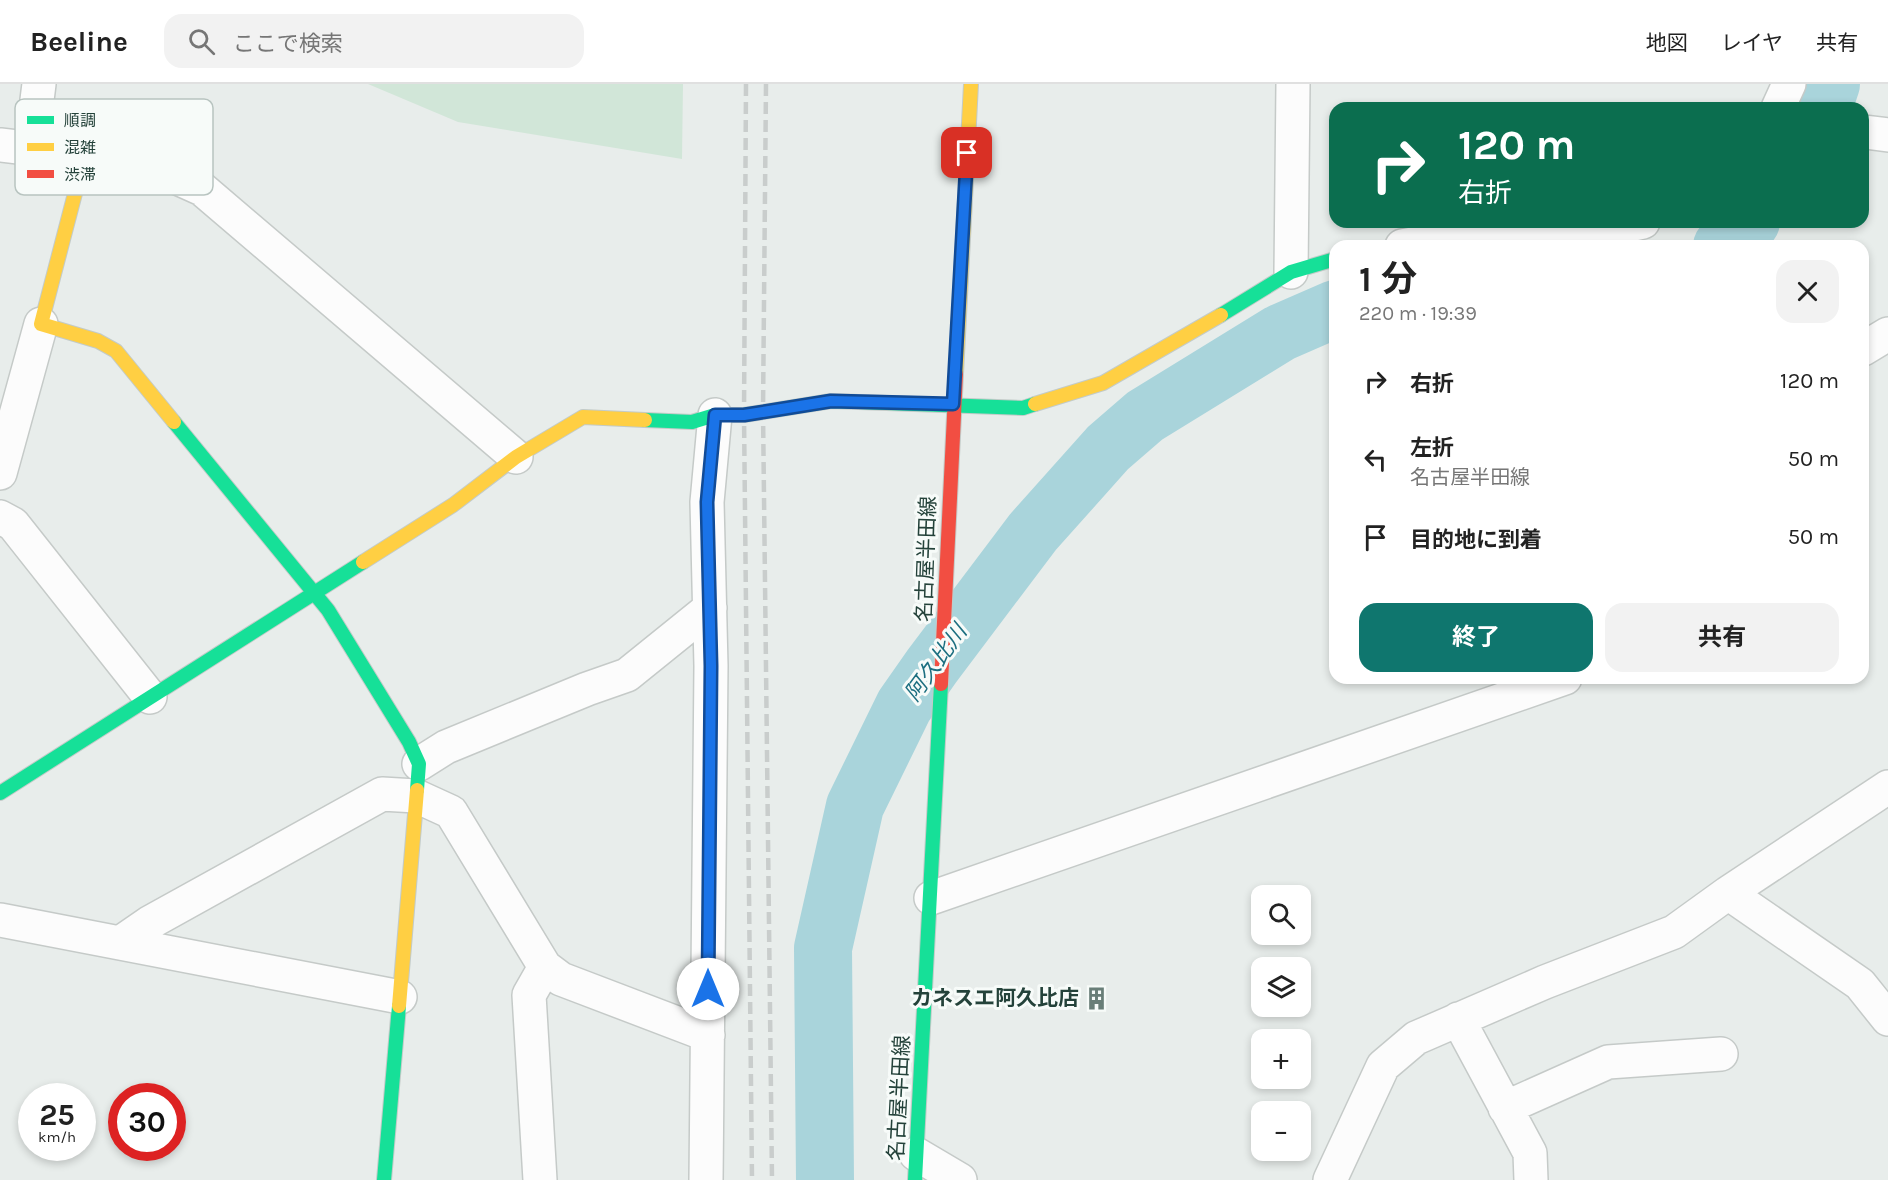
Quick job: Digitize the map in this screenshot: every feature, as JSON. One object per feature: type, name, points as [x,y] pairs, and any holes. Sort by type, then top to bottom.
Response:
[{"type":"street","points":[[33,99],[39,84]]},
{"type":"street","name":"名古屋半田線","points":[[916,1167],[971,84]]},
{"type":"street","points":[[1291,272],[1293,84]]},
{"type":"street","points":[[1781,102],[1789,84]]},
{"type":"street","points":[[0,473],[75,195]]},
{"type":"street","points":[[209,195],[516,457]]},
{"type":"street","points":[[1434,240],[1615,228]]},
{"type":"street","points":[[0,793],[453,505],[516,457],[583,417],[692,422],[715,415],[744,415],[831,401],[1023,408],[1103,383],[1291,272],[1329,261]]},
{"type":"street","points":[[41,324],[98,340],[116,351],[328,610],[409,742],[418,780],[384,1180]]},
{"type":"street","points":[[706,1180],[711,666],[707,502],[715,415]]},
{"type":"street","points":[[0,517],[13,524],[150,697]]},
{"type":"street","points":[[120,943],[148,923],[382,794],[418,780],[446,747],[627,675],[710,608]]},
{"type":"street","points":[[931,898],[1548,684]]},
{"type":"street","points":[[418,780],[451,812],[545,967],[561,979],[708,1035]]},
{"type":"street","points":[[1330,1180],[1383,1066],[1416,1038],[1545,982],[1674,932],[1728,893],[1888,787]]},
{"type":"street","points":[[1728,893],[1860,984],[1888,1019]]},
{"type":"street","points":[[0,920],[400,997]]},
{"type":"street","points":[[540,1180],[529,995],[545,967]]},
{"type":"street","points":[[1458,1019],[1530,1153],[1531,1180]]},
{"type":"street","points":[[1505,1108],[1608,1062],[1721,1054]]},
{"type":"street","points":[[916,1167],[960,1180]]},
{"type":"green space","points":[[368,84],[683,84],[682,159],[458,122]]},
{"type":"waterway","name":"阿久比川","points":[[1825,102],[1831,84]]},
{"type":"waterway","name":"阿久比川","points":[[1733,240],[1746,228]]},
{"type":"waterway","name":"阿久比川","points":[[825,1180],[823,948],[855,806],[904,706],[1033,532],[1108,448],[1145,416],[1280,333],[1329,312]]},
{"type":"railway","points":[[746,84],[744,415],[752,1180]]},
{"type":"railway","points":[[766,84],[763,411],[772,1180]]},
{"type":"traffic: fast","points":[[1221,315],[1291,272],[1329,261]]},
{"type":"traffic: fast","points":[[645,420],[692,422],[715,415],[744,415],[831,401],[1023,408],[1035,404]]},
{"type":"traffic: fast","points":[[174,422],[328,610],[409,742],[419,764],[417,790]]},
{"type":"traffic: fast","points":[[0,793],[363,562]]},
{"type":"traffic: fast","points":[[915,1180],[941,684]]},
{"type":"traffic: fast","points":[[384,1180],[399,1006]]},
{"type":"traffic: slow","points":[[956,374],[971,84]]},
{"type":"traffic: slow","points":[[75,195],[41,324],[98,341],[116,351],[174,422]]},
{"type":"traffic: slow","points":[[1035,404],[1103,383],[1221,315]]},
{"type":"traffic: slow","points":[[363,562],[453,505],[516,457],[583,417],[645,420]]},
{"type":"traffic: slow","points":[[399,1006],[417,790]]},
{"type":"traffic: jam","points":[[941,684],[956,374]]},
{"type":"place","name":"カネスエ阿久比店","points":[[1097,998]]},
{"type":"route","points":[[708,989],[711,666],[707,502],[715,415],[744,415],[831,401],[953,404],[967,153]]}]
